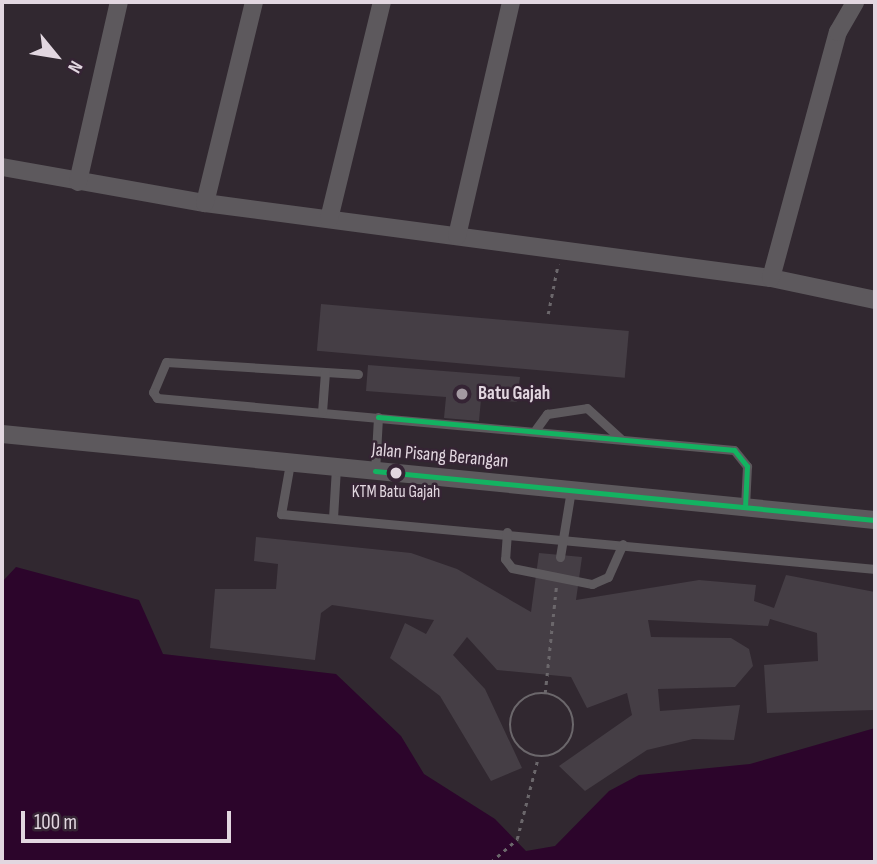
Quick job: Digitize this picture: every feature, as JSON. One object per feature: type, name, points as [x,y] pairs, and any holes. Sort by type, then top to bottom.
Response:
[{"type":"street","points":[[78,182],[119,2]]},
{"type":"street","points":[[205,203],[254,2]]},
{"type":"street","points":[[329,219],[382,2]]},
{"type":"street","points":[[457,236],[511,2]]},
{"type":"street","points":[[771,278],[838,32],[855,2]]},
{"type":"street","points":[[2,167],[205,203],[771,278],[875,300]]},
{"type":"street","name":"Jalan Pisang Berangan","points":[[4,435],[875,520]]},
{"type":"lane","points":[[358,374],[166,362],[153,392],[157,398],[536,429],[734,450],[747,466],[745,507]]},
{"type":"lane","points":[[322,412],[325,372]]},
{"type":"lane","points":[[536,429],[547,414],[587,408],[621,439]]},
{"type":"lane","points":[[375,471],[378,416]]},
{"type":"lane","points":[[290,463],[281,514],[507,532],[875,569]]},
{"type":"lane","points":[[333,519],[336,467]]},
{"type":"lane","points":[[560,557],[571,490]]},
{"type":"lane","points":[[507,532],[505,559],[512,569],[556,580],[592,584],[608,578],[623,544]]},
{"type":"path","points":[[548,314],[561,250]]},
{"type":"path","points":[[545,693],[556,580]]},
{"type":"path","points":[[545,693],[565,702],[572,733],[559,751],[538,757],[520,748],[510,721],[526,697],[545,693]]},
{"type":"path","points":[[491,862],[517,839],[538,757]]},
{"type":"shaded area","points":[[16,567],[139,600],[163,654],[336,674],[401,736],[424,774],[495,819],[526,851],[555,846],[609,791],[639,775],[750,764],[875,728],[875,862],[2,862],[2,582]]},
{"type":"building","points":[[321,304],[629,331],[625,378],[317,351]]},
{"type":"building","name":"Batu Gajah","points":[[368,365],[520,377],[517,402],[481,399],[479,421],[444,418],[446,397],[366,391]]},
{"type":"building","points":[[256,537],[411,553],[457,569],[531,612],[539,553],[582,557],[576,600],[699,580],[756,585],[754,601],[774,608],[786,575],[875,592],[875,710],[767,713],[764,665],[818,661],[817,633],[770,619],[768,626],[648,620],[651,637],[731,638],[749,649],[753,666],[735,687],[658,689],[660,711],[740,705],[734,740],[693,739],[647,750],[585,791],[559,766],[632,715],[627,693],[587,708],[571,677],[497,670],[467,637],[453,655],[485,689],[522,768],[491,781],[440,696],[390,658],[405,623],[426,634],[434,620],[332,605],[321,613],[315,660],[210,648],[215,589],[276,589],[278,564],[254,561]]},
{"type":"transit line","points":[[378,417],[734,450],[747,466],[745,507]]},
{"type":"transit line","points":[[375,471],[875,520]]},
{"type":"place","name":"Batu Gajah","points":[[462,394]]},
{"type":"place","name":"KTM Batu Gajah","points":[[396,473]]}]
